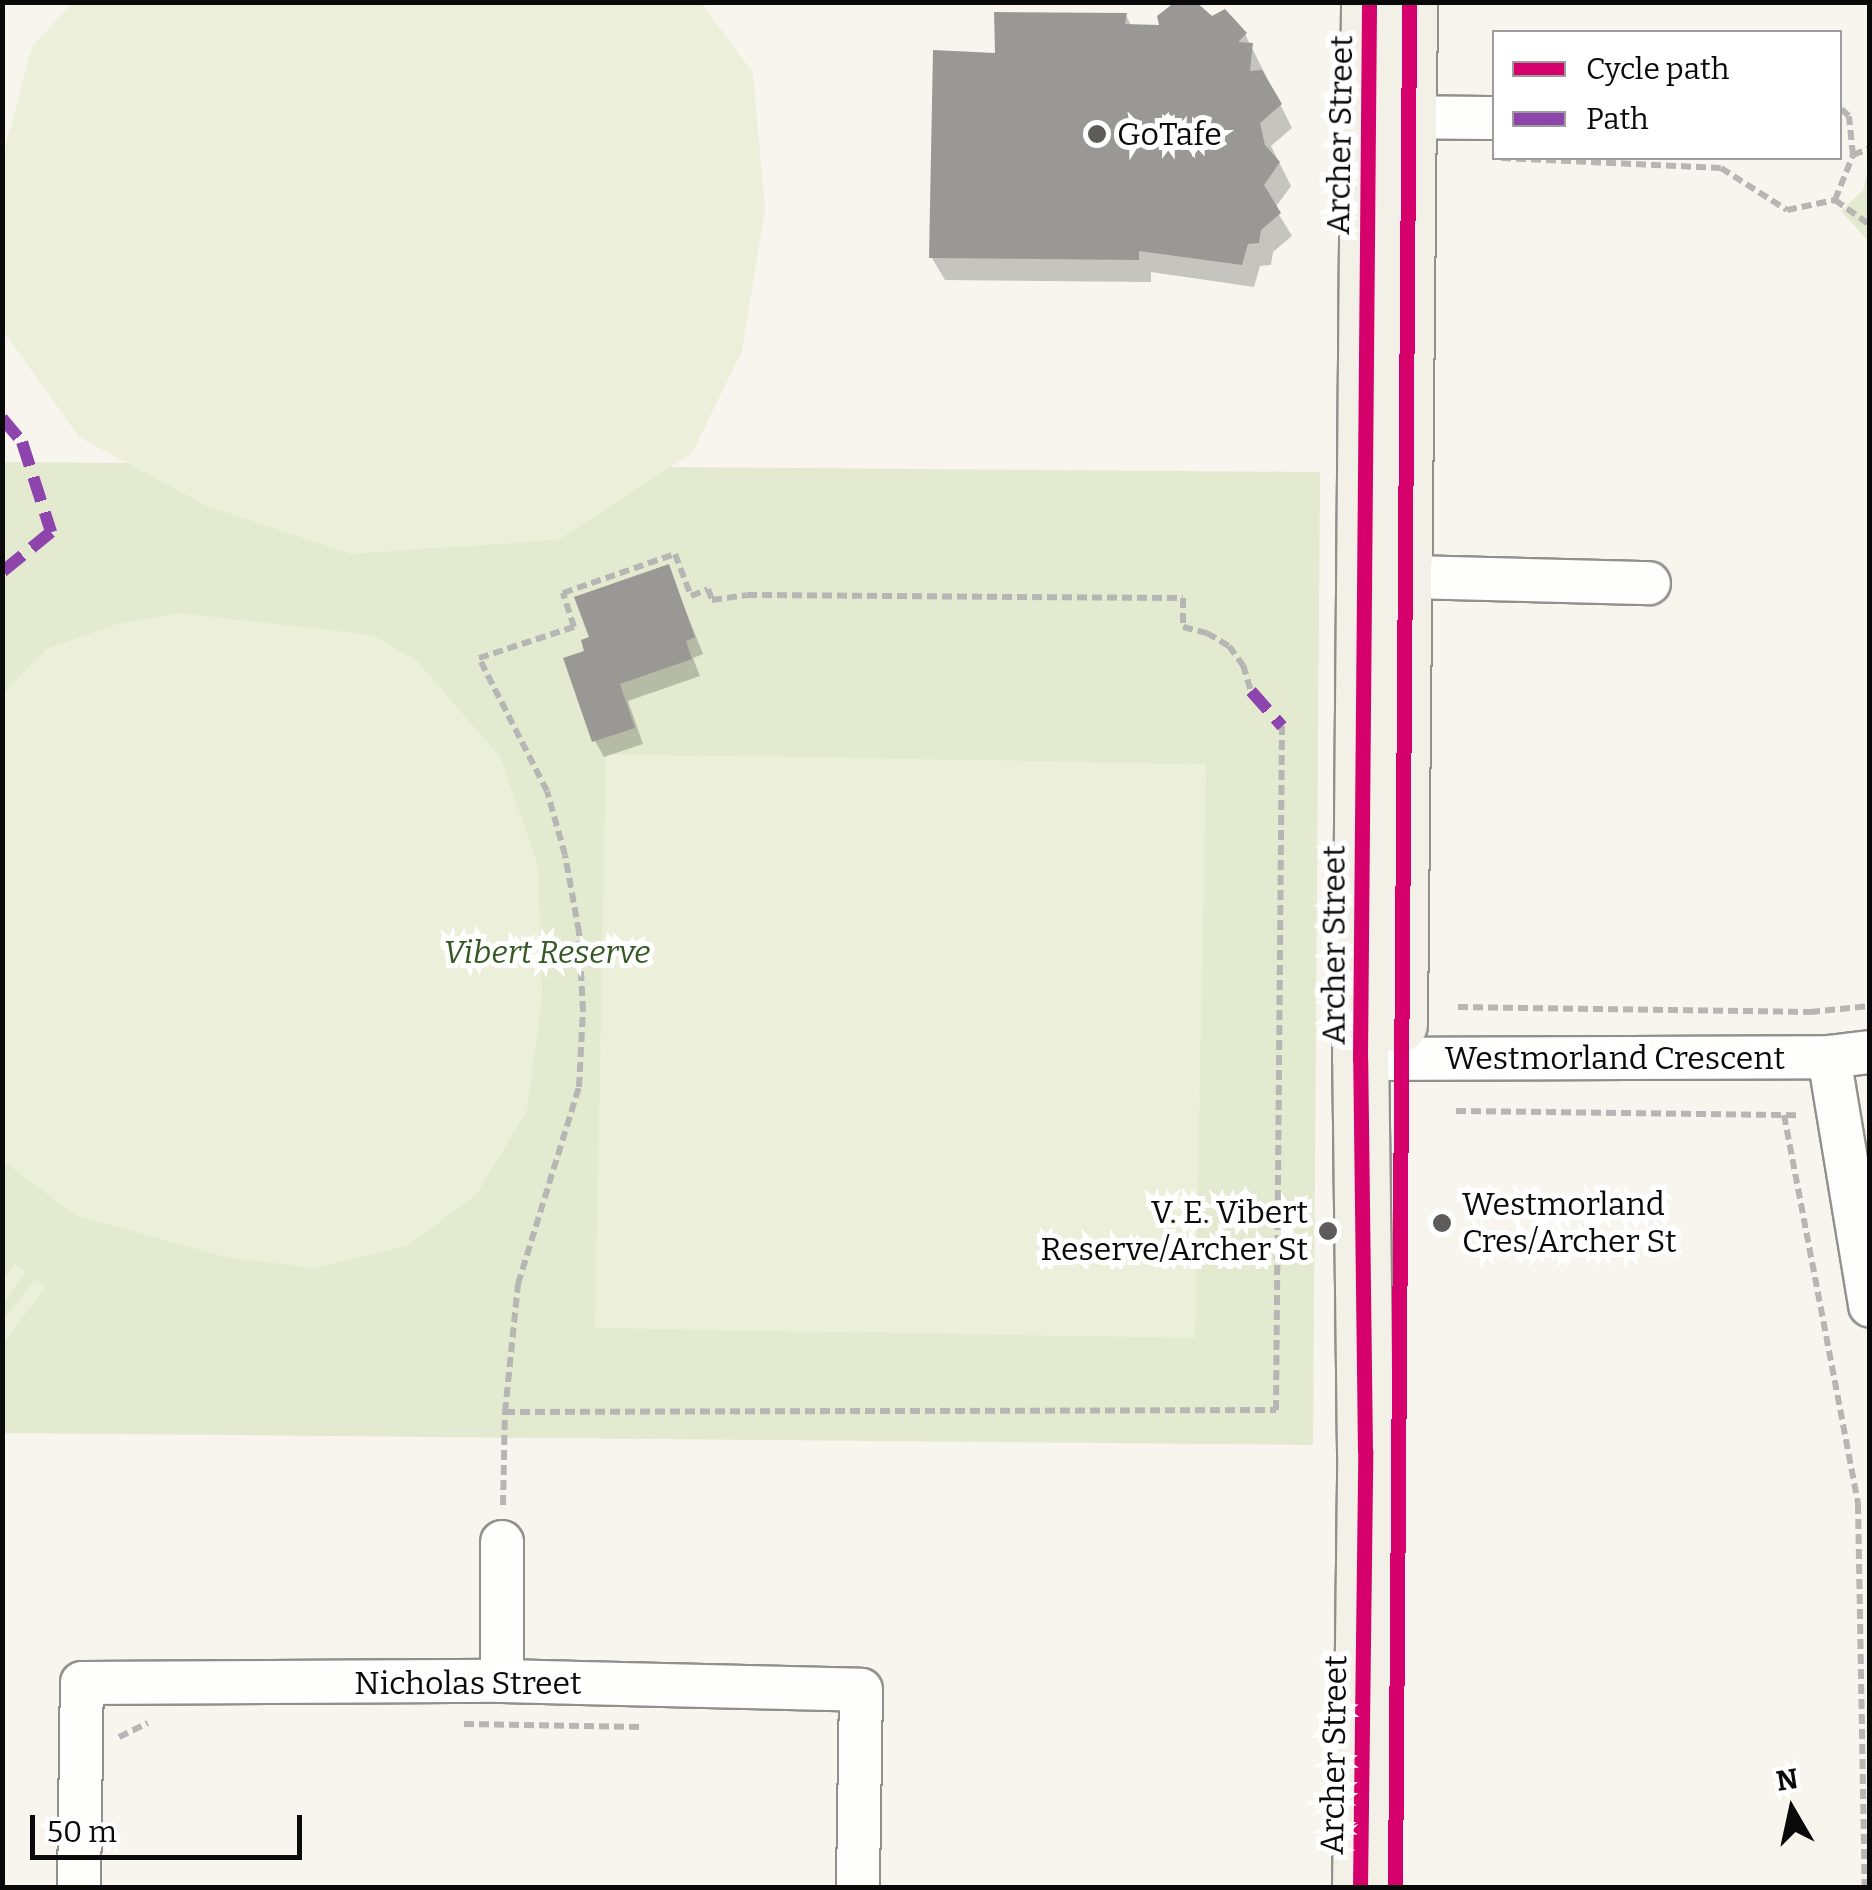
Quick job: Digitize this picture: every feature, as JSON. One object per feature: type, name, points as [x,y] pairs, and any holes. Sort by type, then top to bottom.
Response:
[{"type":"main road","name":"Archer Street","points":[[1360,1888],[1379,1682],[1382,1324],[1381,810],[1387,117],[1369,2]]},
{"type":"main road","name":"Archer Street","points":[[1387,117],[1409,2]]},
{"type":"main road","name":"Archer Street","points":[[1379,1682],[1395,1888]]},
{"type":"street","points":[[1387,117],[1490,138]]},
{"type":"street","points":[[1383,577],[1649,583]]},
{"type":"street","points":[[1849,1054],[1838,1116],[1870,1306]]},
{"type":"street","name":"Westmorland Crescent","points":[[1380,1058],[1849,1054]]},
{"type":"street","points":[[502,1542],[502,1681]]},
{"type":"street","name":"Nicholas Street","points":[[79,1888],[82,1682],[502,1681],[861,1690],[858,1888]]},
{"type":"path","points":[[1836,200],[1853,155],[1849,116],[1842,110]]},
{"type":"path","points":[[1853,155],[1870,148]]},
{"type":"path","points":[[1659,160],[1721,168],[1787,210],[1836,200],[1870,224]]},
{"type":"path","points":[[502,1542],[505,1412],[518,1284],[564,1148],[579,1086],[583,1011],[579,932],[565,854],[547,791],[479,658],[574,628],[563,593],[674,554],[690,596],[708,588],[712,600],[747,595],[1182,598],[1183,627],[1228,646],[1243,665],[1252,691]]},
{"type":"path","points":[[505,1412],[1276,1410],[1282,726]]},
{"type":"path","points":[[1458,1007],[1810,1012],[1870,1006]]},
{"type":"path","points":[[1456,1110],[1838,1116]]},
{"type":"path","points":[[1784,1115],[1858,1504],[1865,1888]]},
{"type":"path","points":[[117,1752],[118,1737],[159,1718]]},
{"type":"path","points":[[458,1724],[657,1728]]},
{"type":"green space","points":[[73,2],[701,3],[753,73],[765,209],[742,351],[692,453],[558,540],[351,554],[205,505],[79,437],[2,329],[3,156],[32,47]]},
{"type":"green space","points":[[1869,165],[1870,242],[1841,211],[1863,190]]},
{"type":"green space","name":"Vibert Reserve","points":[[3,462],[1320,472],[1313,1445],[3,1433]]},
{"type":"green space","points":[[180,613],[372,635],[417,661],[501,758],[538,866],[542,997],[527,1111],[476,1195],[407,1246],[314,1268],[225,1257],[75,1215],[3,1161],[3,694],[46,649],[117,624]]},
{"type":"green space","points":[[606,754],[1206,764],[1195,1338],[595,1328]]},
{"type":"green space","points":[[15,1264],[26,1272],[3,1303],[3,1280]]},
{"type":"green space","points":[[35,1279],[46,1287],[3,1343],[3,1321]]},
{"type":"building","name":"GoTafe","points":[[1175,2],[1196,2],[1212,16],[1225,9],[1247,33],[1238,42],[1253,43],[1250,71],[1262,70],[1282,104],[1260,123],[1265,145],[1280,162],[1264,185],[1281,213],[1261,230],[1259,243],[1248,244],[1242,265],[1139,251],[1139,260],[929,258],[933,50],[995,53],[994,12],[1127,13],[1125,24],[1159,25],[1157,16]]},
{"type":"building","points":[[669,564],[695,637],[686,641],[692,659],[620,684],[635,728],[592,742],[563,658],[584,651],[581,640],[589,637],[574,597]]},
{"type":"marked path","points":[[2,418],[22,442],[51,532],[2,572]]},
{"type":"marked path","points":[[1251,691],[1282,726]]},
{"type":"cycle path","points":[[1360,1888],[1365,1451],[1360,1059],[1369,2]]},
{"type":"cycle path","points":[[1395,1888],[1409,2]]},
{"type":"place","name":"GoTafe","points":[[1097,134]]},
{"type":"place","name":"Westmorland Cres/Archer St","points":[[1442,1223]]},
{"type":"place","name":"V. E. Vibert Reserve/Archer St","points":[[1328,1231]]}]
